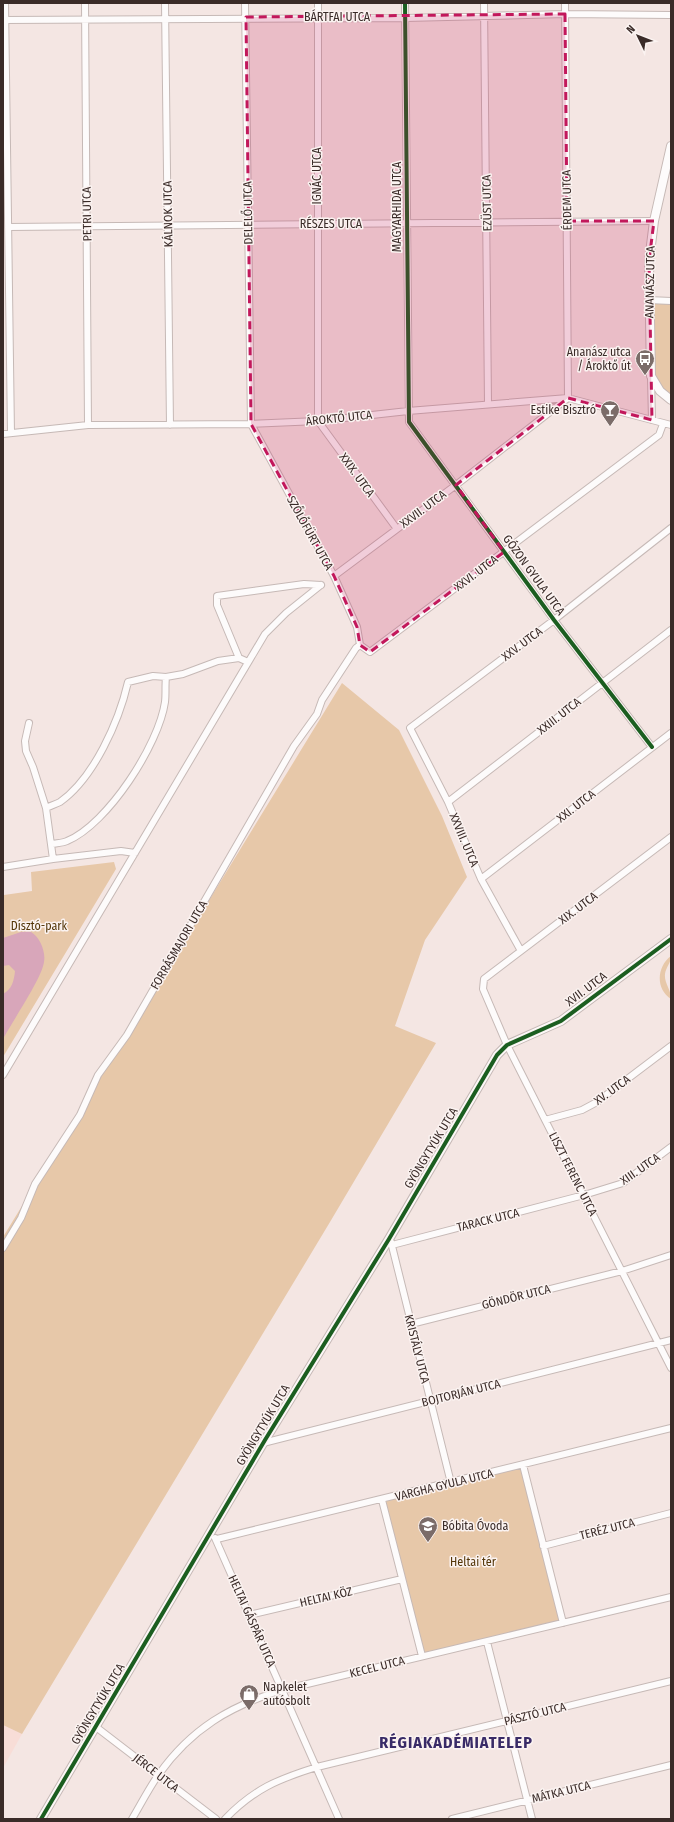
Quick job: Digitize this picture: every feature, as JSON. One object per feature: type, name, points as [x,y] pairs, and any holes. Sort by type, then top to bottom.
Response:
[{"type":"street","points":[[5,3],[4,20],[11,433]]},
{"type":"street","name":"PETRI UTCA","points":[[85,3],[88,425]]},
{"type":"street","name":"KÁLNOK UTCA","points":[[165,3],[170,425]]},
{"type":"street","name":"DELELŐ UTCA","points":[[245,3],[251,424]]},
{"type":"street","name":"IGNÁC UTCA","points":[[318,3],[318,421]]},
{"type":"street","name":"MAGYARHIDA UTCA","points":[[405,3],[408,411]]},
{"type":"street","name":"EZÜST UTCA","points":[[484,3],[488,404]]},
{"type":"street","name":"ÉRDEM UTCA","points":[[565,3],[568,398]]},
{"type":"street","name":"BÁRTFAI UTCA","points":[[4,20],[246,17],[405,18],[565,14],[671,15]]},
{"type":"street","name":"ANANÁSZ UTCA","points":[[652,420],[649,261],[654,220],[671,146]]},
{"type":"street","name":"RÉSZES UTCA","points":[[8,227],[654,220]]},
{"type":"street","points":[[649,300],[671,301]]},
{"type":"street","points":[[651,376],[660,391],[671,400]]},
{"type":"street","name":"ÁROKTŐ UTCA","points":[[3,434],[88,425],[251,424],[318,421],[408,411],[568,398],[671,425]]},
{"type":"street","name":"XXVII. UTCA","points":[[334,576],[456,485],[568,398]]},
{"type":"street","name":"GÓZON GYULA UTCA","points":[[408,411],[409,422],[554,620],[603,682],[652,748]]},
{"type":"street","name":"XXIX. UTCA","points":[[318,421],[397,529]]},
{"type":"street","name":"SZŐLŐFÜRT UTCA","points":[[251,424],[334,576],[358,627],[360,645]]},
{"type":"street","name":"XXVI. UTCA","points":[[360,645],[370,652],[659,435],[663,424]]},
{"type":"street","name":"XXV. UTCA","points":[[410,728],[554,620],[671,528]]},
{"type":"street","points":[[3,1075],[265,634],[286,613],[321,585],[304,584],[217,596],[217,605],[239,658]]},
{"type":"street","name":"XXIII. UTCA","points":[[448,802],[671,630]]},
{"type":"street","name":"FORRÁSMAJORI UTCA","points":[[3,1248],[21,1218],[35,1184],[80,1115],[98,1075],[127,1035],[294,746],[317,714],[322,700],[356,648],[360,645]]},
{"type":"street","points":[[46,808],[59,802],[83,779],[116,721],[128,682],[153,676],[166,677],[183,674],[218,661],[239,658],[248,662]]},
{"type":"street","points":[[52,844],[67,841],[82,831],[100,817],[120,795],[134,774],[157,728],[165,702],[166,677]]},
{"type":"street","points":[[29,724],[25,741],[26,751],[33,767],[46,808],[53,859]]},
{"type":"street","name":"XXVIII. UTCA","points":[[410,728],[448,802],[481,879],[521,951]]},
{"type":"street","name":"XXI. UTCA","points":[[481,879],[670,735]]},
{"type":"street","name":"XIX. UTCA","points":[[484,978],[671,837]]},
{"type":"street","points":[[3,867],[53,859],[121,851],[135,853]]},
{"type":"street","name":"XVII. UTCA","points":[[507,1045],[561,1021],[671,938]]},
{"type":"street","name":"LISZT FERENC UTCA","points":[[484,978],[483,989],[507,1045],[671,1368]]},
{"type":"street","name":"GYÖNGYTYÚK UTCA","points":[[41,1819],[213,1537],[263,1443],[391,1242],[498,1055],[507,1045]]},
{"type":"street","name":"XV. UTCA","points":[[546,1120],[582,1110],[597,1102],[671,1046]]},
{"type":"street","name":"XIII. UTCA","points":[[584,1195],[623,1183],[671,1147]]},
{"type":"street","name":"TARACK UTCA","points":[[391,1242],[584,1195]]},
{"type":"street","name":"KRISTÁLY UTCA","points":[[391,1242],[451,1483]]},
{"type":"street","name":"GÖNDÖR UTCA","points":[[411,1324],[622,1271],[671,1256]]},
{"type":"street","name":"BOJTORJÁN UTCA","points":[[263,1443],[671,1340]]},
{"type":"street","name":"VARGHA GYULA UTCA","points":[[213,1537],[382,1500],[671,1428]]},
{"type":"street","points":[[523,1465],[563,1623]]},
{"type":"street","points":[[382,1500],[422,1656]]},
{"type":"street","name":"TERÉZ UTCA","points":[[543,1546],[671,1513]]},
{"type":"street","name":"HELTAI GÁSPÁR UTCA","points":[[213,1537],[339,1819]]},
{"type":"street","name":"HELTAI KÖZ","points":[[249,1615],[402,1579]]},
{"type":"street","name":"KECEL UTCA","points":[[132,1819],[158,1775],[175,1753],[196,1734],[226,1713],[252,1700],[282,1690],[671,1597]]},
{"type":"street","points":[[487,1642],[532,1819]]},
{"type":"street","name":"PÁSZTÓ UTCA","points":[[225,1819],[253,1794],[281,1778],[317,1767],[671,1681]]},
{"type":"street","name":"JÉRCE UTCA","points":[[96,1727],[216,1819]]},
{"type":"street","name":"MÁTKA UTCA","points":[[452,1819],[671,1765]]},
{"type":"highlighted area","points":[[565,14],[567,221],[654,221],[649,261],[652,420],[568,398],[456,485],[504,552],[370,652],[360,645],[357,627],[334,576],[251,424],[246,17]]},
{"type":"shaded area","points":[[21,932],[31,932],[37,937],[43,949],[44,962],[33,989],[3,1039],[3,994],[9,990],[15,971],[9,965],[3,966],[3,938]]},
{"type":"shaded area","points":[[3,1725],[22,1734],[3,1768]]},
{"type":"green space","points":[[649,300],[671,301],[671,400],[655,385]]},
{"type":"green space","points":[[342,683],[399,730],[442,816],[467,877],[425,940],[395,1026],[436,1043],[22,1734],[3,1725],[3,1237]]},
{"type":"green space","name":"Dísztó-park","points":[[114,862],[116,869],[3,1057],[3,888],[4,895],[32,891],[31,872]]},
{"type":"green space","points":[[671,956],[665,977],[671,999],[662,989],[660,978],[661,971],[666,960]]},
{"type":"green space","name":"Heltai tér","points":[[523,1465],[563,1623],[422,1656],[382,1500]]},
{"type":"cycle path","points":[[405,3],[409,422],[554,620],[652,747]]},
{"type":"cycle path","points":[[41,1819],[265,1440],[389,1239],[497,1055],[507,1045],[561,1021],[671,939]]},
{"type":"place","name":"Ananász utca / Ároktő út","points":[[645,376]]},
{"type":"place","name":"Estike Bisztró","points":[[610,427]]},
{"type":"place","name":"Bóbita Óvoda","points":[[428,1543]]},
{"type":"place","name":"Napkelet autósbolt","points":[[249,1711]]},
{"type":"district","name":"RÉGIAKADÉMIATELEP","points":[[456,1742]]}]
